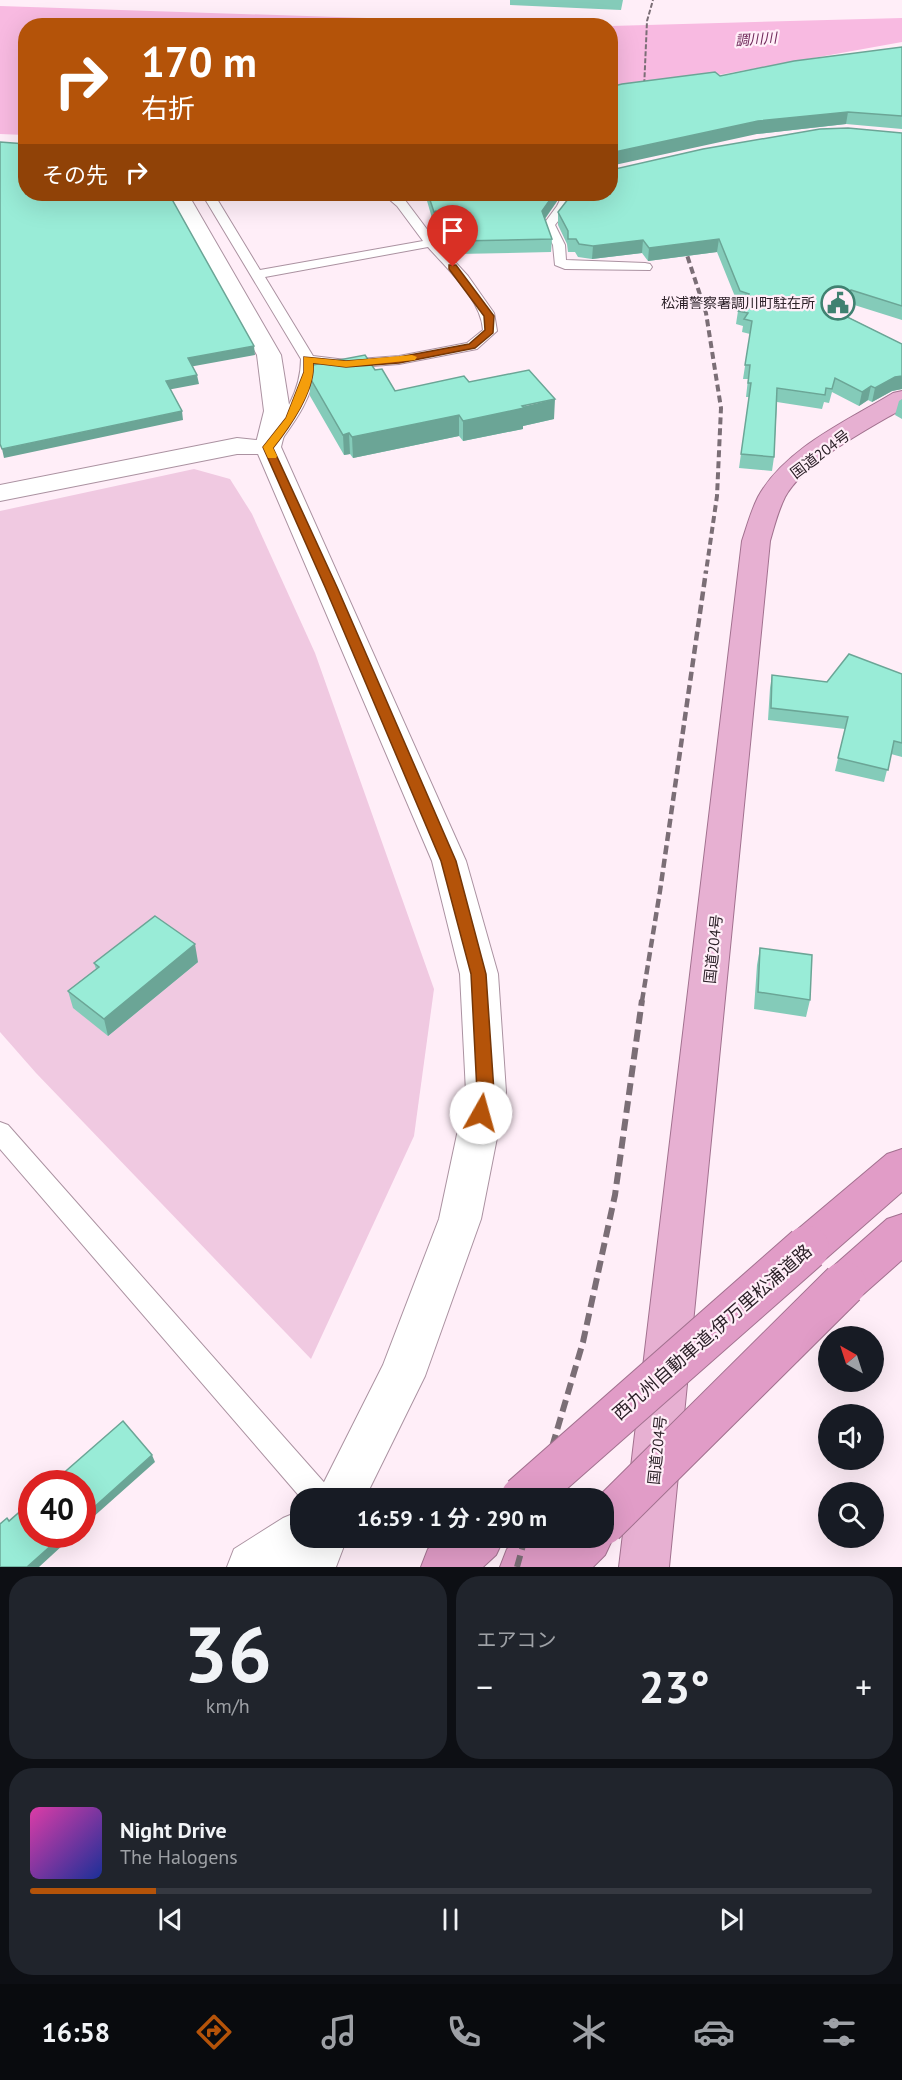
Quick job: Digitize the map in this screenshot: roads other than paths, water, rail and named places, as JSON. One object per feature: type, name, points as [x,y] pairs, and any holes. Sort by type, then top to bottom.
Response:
[{"type":"highway","name":"国道204号","points":[[644,1567],[756,541],[772,495],[793,471],[825,446],[902,398]]},
{"type":"highway","name":"西九州自動車道;伊万里松浦道路","points":[[534,1488],[902,1167]]},
{"type":"highway","points":[[613,1488],[902,1233]]},
{"type":"highway","points":[[614,1512],[844,1284]]},
{"type":"highway","points":[[446,1567],[468,1548]]},
{"type":"highway","points":[[525,1567],[547,1548]]},
{"type":"highway","points":[[558,1567],[578,1548]]},
{"type":"street","points":[[182,201],[269,355],[277,411],[268,447],[336,598],[449,861],[478,974],[486,1092],[460,1219],[402,1376],[345,1488]]},
{"type":"street","points":[[0,493],[237,446],[268,447]]},
{"type":"street","points":[[252,1567],[290,1542]]},
{"type":"street","points":[[311,1567],[319,1548]]},
{"type":"lane","points":[[212,201],[259,274],[308,359],[309,372],[291,418],[268,447]]},
{"type":"lane","points":[[308,359],[346,364],[399,360],[472,346],[490,331],[489,316],[464,279],[431,243],[398,201]]},
{"type":"lane","points":[[566,201],[549,225],[559,245],[560,262],[566,265],[645,267]]},
{"type":"lane","points":[[259,274],[431,243]]},
{"type":"lane","points":[[0,1132],[310,1488]]},
{"type":"water","points":[[0,6],[366,18],[18,18],[18,135],[0,134]]},
{"type":"water","name":"調川川","points":[[902,18],[902,42],[657,86],[618,88],[618,26]]},
{"type":"railway","points":[[646,98],[644,89],[647,21],[653,0]]},
{"type":"railway","points":[[682,240],[684,247]]},
{"type":"railway","points":[[684,246],[706,313],[721,408],[717,496],[706,572]]},
{"type":"railway","points":[[642,1001],[706,571]]},
{"type":"railway","points":[[540,1488],[583,1342],[615,1195],[642,1000]]},
{"type":"railway","points":[[517,1567],[522,1548]]},
{"type":"place","name":"松浦警察署調川町駐在所","points":[[838,303]]}]
